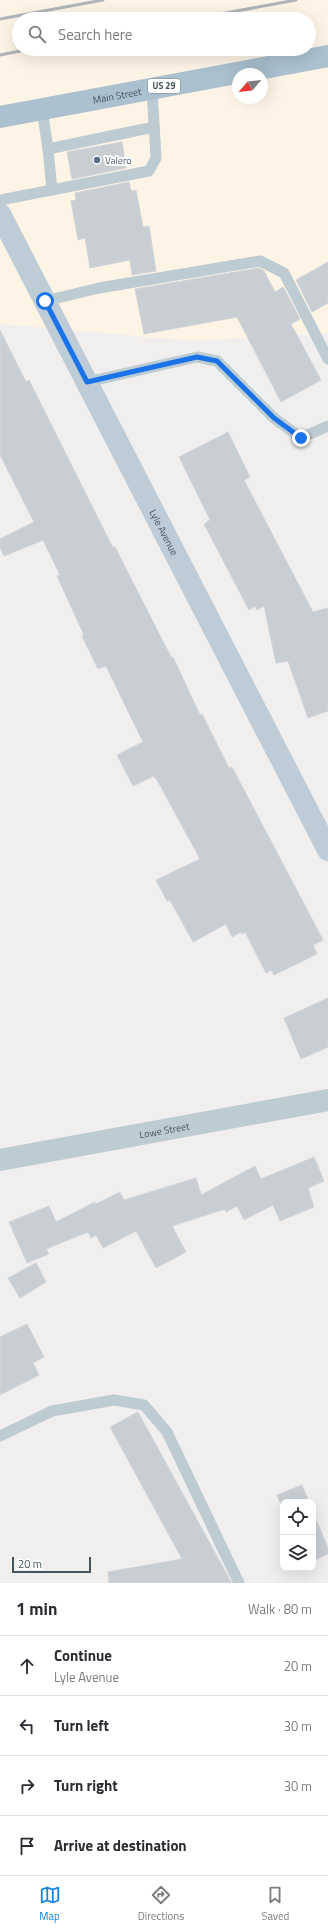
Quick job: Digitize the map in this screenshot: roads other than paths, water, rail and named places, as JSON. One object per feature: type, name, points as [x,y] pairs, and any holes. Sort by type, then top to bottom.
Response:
[{"type":"main road","name":"Main Street","points":[[0,117],[328,56]]},
{"type":"street","name":"Lyle Avenue","points":[[0,214],[328,850]]},
{"type":"street","name":"Lowe Street","points":[[0,1160],[328,1100]]},
{"type":"lane","points":[[0,200],[149,171],[156,158],[152,89]]},
{"type":"lane","points":[[42,109],[52,190]]},
{"type":"lane","points":[[48,149],[154,128]]},
{"type":"lane","points":[[45,301],[99,288],[260,261],[284,273],[328,359]]},
{"type":"lane","points":[[87,382],[197,357],[217,361],[274,418],[301,438],[328,426]]},
{"type":"lane","points":[[0,1436],[52,1411],[114,1400],[144,1405],[167,1432],[239,1583]]},
{"type":"railway","points":[[38,12],[103,0]]},
{"type":"railway","points":[[231,12],[296,0]]},
{"type":"railway","points":[[0,19],[12,17]]},
{"type":"railway","points":[[0,55],[12,53]]},
{"type":"place","name":"Valero","points":[[97,160]]}]
